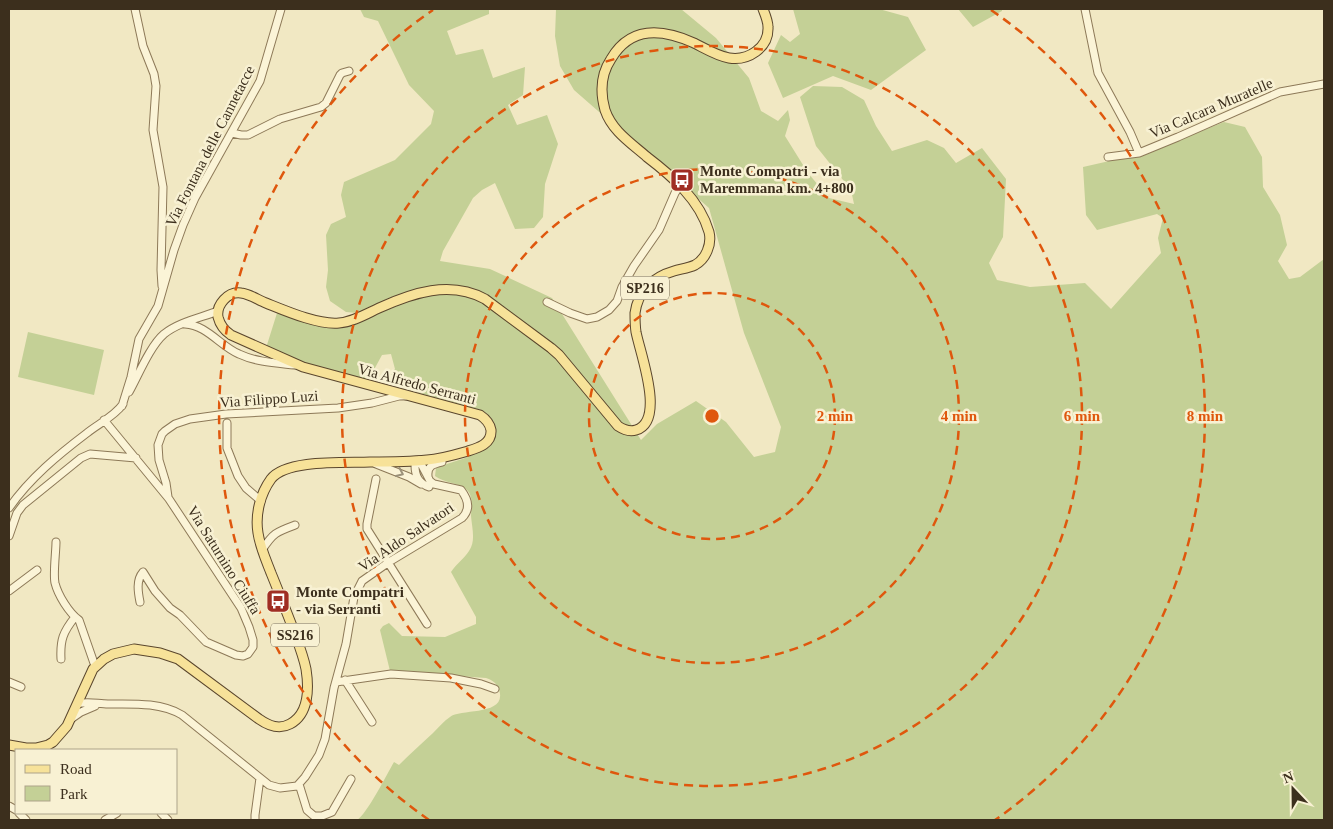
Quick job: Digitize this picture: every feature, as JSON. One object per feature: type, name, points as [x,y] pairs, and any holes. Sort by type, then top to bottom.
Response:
[{"type":"main road","name":"SP216","points":[[218,311],[226,298],[241,293],[313,320],[342,323],[351,321],[400,299],[435,290],[450,289],[474,294],[485,299],[559,355],[618,426],[628,430],[638,429],[648,421],[651,405],[635,325],[638,301],[645,289],[656,279],[700,262],[705,256],[709,242],[704,220],[692,200],[671,176],[626,139],[611,122],[602,96],[605,70],[623,44],[637,36],[651,32],[682,38],[722,56],[736,58],[749,56],[759,49],[766,37],[768,26],[763,9]]},
{"type":"main road","name":"Via Alfredo Serranti","points":[[9,745],[36,748],[53,742],[69,721],[89,676],[96,666],[108,656],[124,650],[160,653],[178,659],[264,723],[275,727],[293,722],[306,704],[306,669],[296,636],[262,550],[258,526],[261,501],[263,492],[271,479],[283,470],[300,465],[442,458],[471,450],[484,444],[490,438],[490,428],[484,417],[303,367],[227,333],[220,323],[218,311]]},
{"type":"street","points":[[135,9],[143,46],[156,83],[153,130],[164,187],[161,270],[163,289]]},
{"type":"street","name":"Via Fontana delle Cannetacce","points":[[122,406],[131,377],[139,339],[157,309],[174,250],[186,218],[260,81],[281,9]]},
{"type":"street","points":[[1085,9],[1098,73],[1130,132],[1139,153]]},
{"type":"street","points":[[232,133],[248,135],[280,119],[322,106],[326,103],[340,75],[349,71]]},
{"type":"street","name":"Via Calcara Muratelle","points":[[1108,157],[1139,153],[1280,92],[1324,84]]},
{"type":"street","points":[[547,302],[587,319],[595,318],[609,310],[617,300],[634,266],[659,230],[680,186]]},
{"type":"street","points":[[9,508],[28,482],[65,450],[122,406],[156,343],[168,331],[218,311]]},
{"type":"street","points":[[182,324],[190,324],[201,328],[241,356],[303,367]]},
{"type":"street","name":"Via Filippo Luzi","points":[[169,499],[158,454],[160,438],[165,430],[179,422],[226,414],[338,408],[372,403],[399,396],[413,397]]},
{"type":"street","name":"Via Saturnino Ciuffa","points":[[104,420],[169,499],[204,550],[241,608],[253,640],[253,648],[248,654],[243,656],[236,655],[206,642],[160,597],[143,572],[138,582],[140,602]]},
{"type":"street","points":[[227,422],[227,448],[238,476],[246,488],[261,501]]},
{"type":"street","points":[[428,477],[428,470],[432,464],[453,459],[471,450]]},
{"type":"street","points":[[9,536],[23,505],[81,458],[90,454],[136,458]]},
{"type":"street","points":[[430,487],[423,484],[416,476],[415,467],[419,460],[430,481],[436,485],[461,490],[467,502]]},
{"type":"street","points":[[368,462],[384,466],[409,477],[423,486],[456,492],[464,497],[467,502]]},
{"type":"street","points":[[149,474],[156,475],[160,471],[161,466]]},
{"type":"street","points":[[376,479],[367,528],[427,624]]},
{"type":"street","name":"Via Aldo Salvatori","points":[[299,784],[316,760],[323,744],[356,592],[362,581],[389,562],[462,518],[467,511],[467,502]]},
{"type":"street","points":[[262,550],[273,534],[295,525]]},
{"type":"street","points":[[56,542],[55,582],[66,607],[80,620],[96,666]]},
{"type":"street","points":[[9,591],[37,570]]},
{"type":"street","points":[[61,659],[60,647],[62,638],[66,628],[75,617]]},
{"type":"street","points":[[336,682],[391,674],[451,678],[495,689]]},
{"type":"street","points":[[345,680],[372,722]]},
{"type":"street","points":[[9,682],[20,687]]},
{"type":"street","points":[[83,690],[84,698],[93,705]]},
{"type":"street","points":[[77,704],[83,708],[93,705],[138,704],[164,707],[176,712],[269,785],[280,788],[294,787],[299,784],[307,810],[314,818],[332,812],[351,779]]},
{"type":"street","points":[[69,721],[93,705]]},
{"type":"street","points":[[256,820],[260,778]]},
{"type":"green space","points":[[360,9],[489,9],[489,14],[447,31],[456,55],[483,49],[493,78],[525,67],[523,95],[508,105],[517,125],[547,115],[558,144],[545,184],[543,217],[534,228],[515,229],[495,183],[482,190],[473,198],[443,251],[440,261],[490,269],[552,298],[641,440],[657,424],[696,401],[726,422],[754,457],[775,452],[781,427],[744,333],[709,208],[574,90],[560,66],[555,36],[556,9],[681,9],[716,38],[749,78],[761,111],[778,121],[788,110],[790,120],[785,136],[808,173],[829,198],[854,204],[851,190],[816,146],[800,97],[813,86],[842,87],[864,100],[876,126],[892,151],[927,140],[944,148],[956,163],[982,148],[1006,179],[1003,237],[989,263],[997,280],[1030,287],[1085,283],[1111,309],[1161,253],[1158,238],[1163,218],[1157,214],[1097,230],[1086,215],[1083,167],[1149,152],[1224,122],[1245,127],[1262,157],[1263,187],[1280,215],[1287,245],[1278,261],[1289,279],[1300,277],[1324,259],[1324,820],[357,820],[371,802],[394,762],[399,765],[450,717],[491,707],[498,703],[500,697],[497,685],[486,678],[390,671],[380,630],[389,623],[402,636],[445,637],[476,624],[476,617],[451,572],[471,547],[473,534],[471,496],[463,487],[435,476],[436,468],[488,447],[492,442],[495,432],[495,427],[490,417],[479,410],[427,395],[398,382],[390,375],[395,369],[391,354],[382,355],[370,377],[363,380],[301,364],[266,348],[277,313],[323,325],[368,314],[346,312],[330,301],[326,287],[328,270],[326,235],[331,224],[346,217],[341,195],[344,182],[395,160],[431,124],[434,111],[409,85],[378,21],[364,17]]},
{"type":"green space","points":[[793,9],[879,9],[908,17],[926,50],[871,90],[833,76],[783,98],[768,63],[781,35],[790,42],[800,34]]},
{"type":"green space","points":[[958,9],[1002,9],[1002,11],[973,27]]},
{"type":"green space","points":[[28,332],[104,350],[94,395],[18,377]]},
{"type":"place","name":"Monte Compatri - via Maremmana km. 4+800","points":[[682,180]]},
{"type":"place","name":"Monte Compatri - via Serranti","points":[[278,601]]}]
